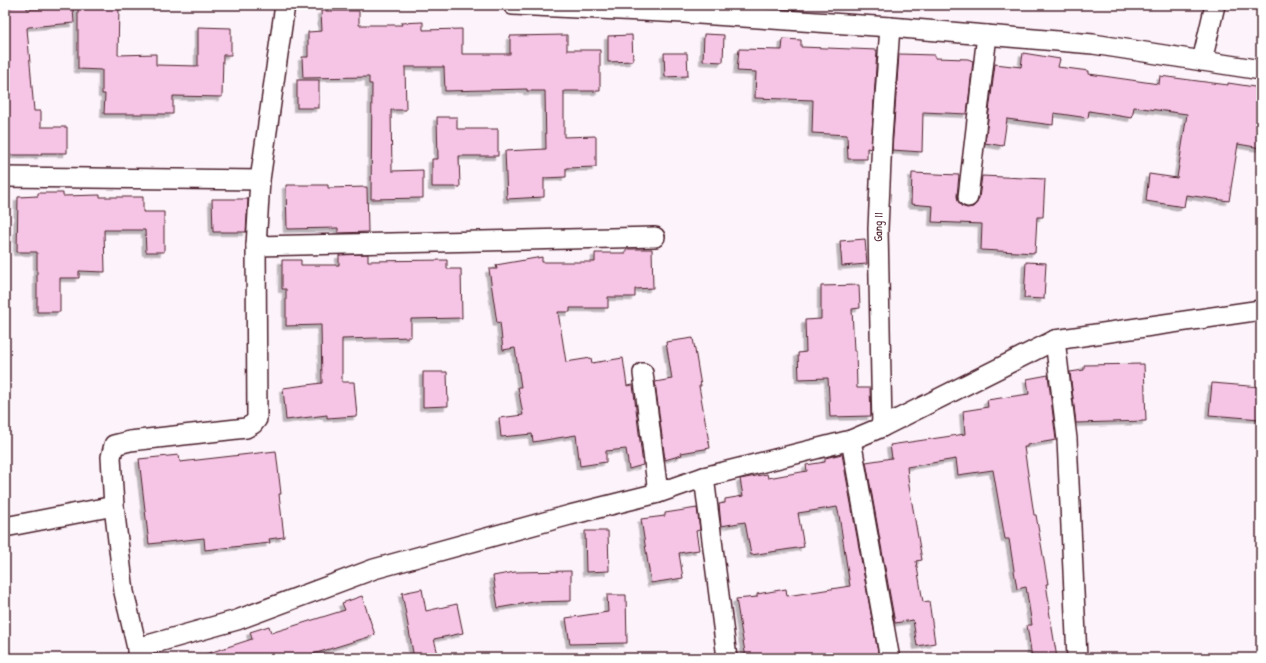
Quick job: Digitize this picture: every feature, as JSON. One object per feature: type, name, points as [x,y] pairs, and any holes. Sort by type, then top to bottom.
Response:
[{"type":"street","points":[[285,5],[260,180],[256,246],[257,419],[253,424],[246,428],[130,441],[114,445],[111,458],[114,506],[124,592],[137,653],[237,620],[374,569],[570,515],[658,493],[704,477],[851,440],[882,427],[1055,340],[1261,310]]},
{"type":"street","points":[[513,5],[684,9],[1093,44],[1261,70]]},
{"type":"street","points":[[1202,61],[1215,5]]},
{"type":"street","name":"Gang II","points":[[882,427],[878,229],[882,138],[890,27]]},
{"type":"street","points":[[968,198],[987,35]]},
{"type":"street","points":[[5,177],[260,180]]},
{"type":"street","points":[[256,246],[655,237]]},
{"type":"street","points":[[1055,340],[1067,439],[1077,658]]},
{"type":"street","points":[[643,374],[658,493]]},
{"type":"street","points":[[851,440],[889,654]]},
{"type":"street","points":[[704,477],[727,658]]},
{"type":"street","points":[[5,527],[114,506]]},
{"type":"building","points":[[27,5],[27,9],[73,8],[74,23],[27,28],[34,111],[41,111],[41,127],[67,127],[67,153],[5,155],[5,8]]},
{"type":"building","points":[[119,7],[118,55],[156,54],[156,65],[198,66],[198,27],[231,28],[231,55],[223,55],[222,97],[173,96],[173,114],[104,114],[105,94],[102,94],[102,70],[78,69],[78,8]]},
{"type":"building","points":[[321,11],[359,11],[359,25],[402,25],[401,23],[423,22],[423,30],[462,29],[462,54],[510,54],[510,36],[567,35],[567,50],[600,50],[600,91],[564,91],[564,137],[596,136],[596,167],[566,168],[566,177],[544,178],[544,197],[507,199],[505,151],[546,149],[545,91],[527,91],[527,89],[445,91],[444,67],[405,67],[406,110],[391,110],[392,171],[423,170],[423,198],[371,199],[372,84],[369,84],[369,77],[303,78],[302,57],[308,57],[308,32],[322,31]]},
{"type":"building","points":[[704,34],[724,35],[723,62],[703,61]]},
{"type":"building","points":[[632,35],[633,61],[608,62],[608,36]]},
{"type":"building","points":[[783,39],[801,40],[801,47],[877,50],[871,149],[867,148],[867,159],[848,159],[847,135],[812,133],[813,100],[755,98],[756,72],[737,71],[739,49],[782,50]]},
{"type":"building","points":[[664,53],[687,53],[688,76],[665,77]]},
{"type":"building","points":[[1023,53],[1060,59],[1058,67],[1089,71],[1089,74],[1159,84],[1160,76],[1261,88],[1261,148],[1238,144],[1229,201],[1186,195],[1184,207],[1146,201],[1149,174],[1177,178],[1187,114],[1134,107],[1132,118],[1089,111],[1088,118],[1054,113],[1053,125],[1007,119],[1003,146],[985,143],[995,64],[1021,67]]},
{"type":"building","points":[[899,54],[935,55],[935,58],[968,59],[973,61],[967,114],[923,112],[922,152],[892,150]]},
{"type":"building","points":[[297,80],[319,80],[319,108],[297,108]]},
{"type":"building","points":[[437,117],[457,117],[457,129],[498,129],[498,156],[459,156],[460,187],[432,187],[432,159],[438,159]]},
{"type":"building","points":[[912,173],[959,175],[958,201],[961,206],[967,208],[973,207],[977,203],[982,176],[1045,179],[1043,217],[1037,217],[1035,253],[981,250],[982,224],[932,222],[933,206],[911,204]]},
{"type":"building","points":[[286,185],[328,185],[328,188],[367,187],[368,232],[338,233],[338,228],[287,229]]},
{"type":"building","points":[[38,193],[63,193],[63,196],[100,195],[100,197],[143,197],[143,212],[164,212],[164,252],[146,252],[145,230],[104,230],[105,272],[79,271],[79,278],[60,278],[60,312],[37,312],[37,252],[17,252],[18,197],[38,196]]},
{"type":"building","points":[[212,199],[248,199],[246,232],[213,232]]},
{"type":"building","points":[[865,239],[867,264],[842,266],[840,241]]},
{"type":"building","points":[[626,249],[652,249],[653,288],[635,289],[635,297],[608,297],[608,308],[570,308],[570,312],[558,312],[566,362],[591,358],[592,363],[623,358],[627,386],[633,385],[643,465],[629,469],[626,449],[606,451],[606,462],[580,466],[576,435],[533,442],[532,434],[501,437],[499,418],[523,415],[518,387],[521,387],[515,348],[503,350],[500,322],[497,323],[489,269],[497,269],[496,265],[542,257],[542,262],[595,262],[595,253],[626,253]]},
{"type":"building","points":[[368,254],[368,261],[447,260],[447,269],[461,269],[462,318],[411,319],[411,337],[342,339],[342,382],[354,382],[357,416],[327,418],[327,415],[286,420],[283,388],[322,383],[321,325],[286,326],[286,289],[282,289],[282,260],[301,260],[301,265],[339,265],[339,255]]},
{"type":"building","points":[[1026,262],[1046,263],[1044,299],[1024,298]]},
{"type":"building","points":[[859,285],[860,308],[852,309],[854,351],[856,351],[857,388],[870,388],[871,416],[830,417],[828,378],[799,379],[798,353],[806,352],[805,320],[821,319],[821,286]]},
{"type":"building","points":[[693,338],[701,386],[699,386],[710,448],[681,453],[682,455],[665,460],[655,382],[672,379],[666,342]]},
{"type":"building","points":[[1144,364],[1146,421],[1076,423],[1070,372],[1084,370],[1084,365]]},
{"type":"building","points":[[423,372],[447,372],[448,406],[423,407]]},
{"type":"building","points":[[1048,375],[1056,440],[1027,445],[1027,447],[1024,447],[1034,515],[1036,515],[1048,584],[1046,584],[1049,610],[1057,658],[1032,658],[1027,625],[1032,625],[1026,587],[1017,589],[1009,539],[1005,539],[993,470],[958,475],[956,459],[907,467],[922,560],[916,561],[923,602],[929,601],[935,643],[917,646],[913,620],[895,623],[866,462],[892,458],[890,445],[965,434],[963,411],[988,407],[987,400],[1029,394],[1027,379]]},
{"type":"building","points":[[1212,383],[1261,387],[1261,419],[1209,415]]},
{"type":"building","points":[[276,451],[284,537],[269,539],[270,543],[205,550],[204,538],[149,544],[139,459],[179,455],[180,462]]},
{"type":"building","points":[[842,454],[879,658],[746,658],[736,599],[757,597],[757,594],[786,589],[787,596],[850,586],[839,515],[837,507],[798,513],[804,547],[751,555],[745,522],[721,526],[719,504],[725,503],[725,499],[743,496],[740,479],[767,474],[768,478],[807,471],[806,465],[825,462],[825,458]]},
{"type":"building","points":[[697,508],[700,530],[696,531],[699,550],[679,553],[683,578],[651,583],[641,519],[665,516],[665,513]]},
{"type":"building","points":[[585,531],[608,531],[609,571],[586,572]]},
{"type":"building","points":[[571,571],[571,601],[533,602],[498,608],[493,576],[515,572]]},
{"type":"building","points":[[422,589],[426,611],[457,604],[463,633],[434,639],[439,658],[414,658],[402,593]]},
{"type":"building","points":[[607,595],[626,595],[627,643],[570,644],[566,618],[608,612]]},
{"type":"building","points":[[362,596],[375,635],[300,658],[207,658],[206,654],[252,639],[250,632],[269,626],[271,633],[345,610],[342,603]]}]
